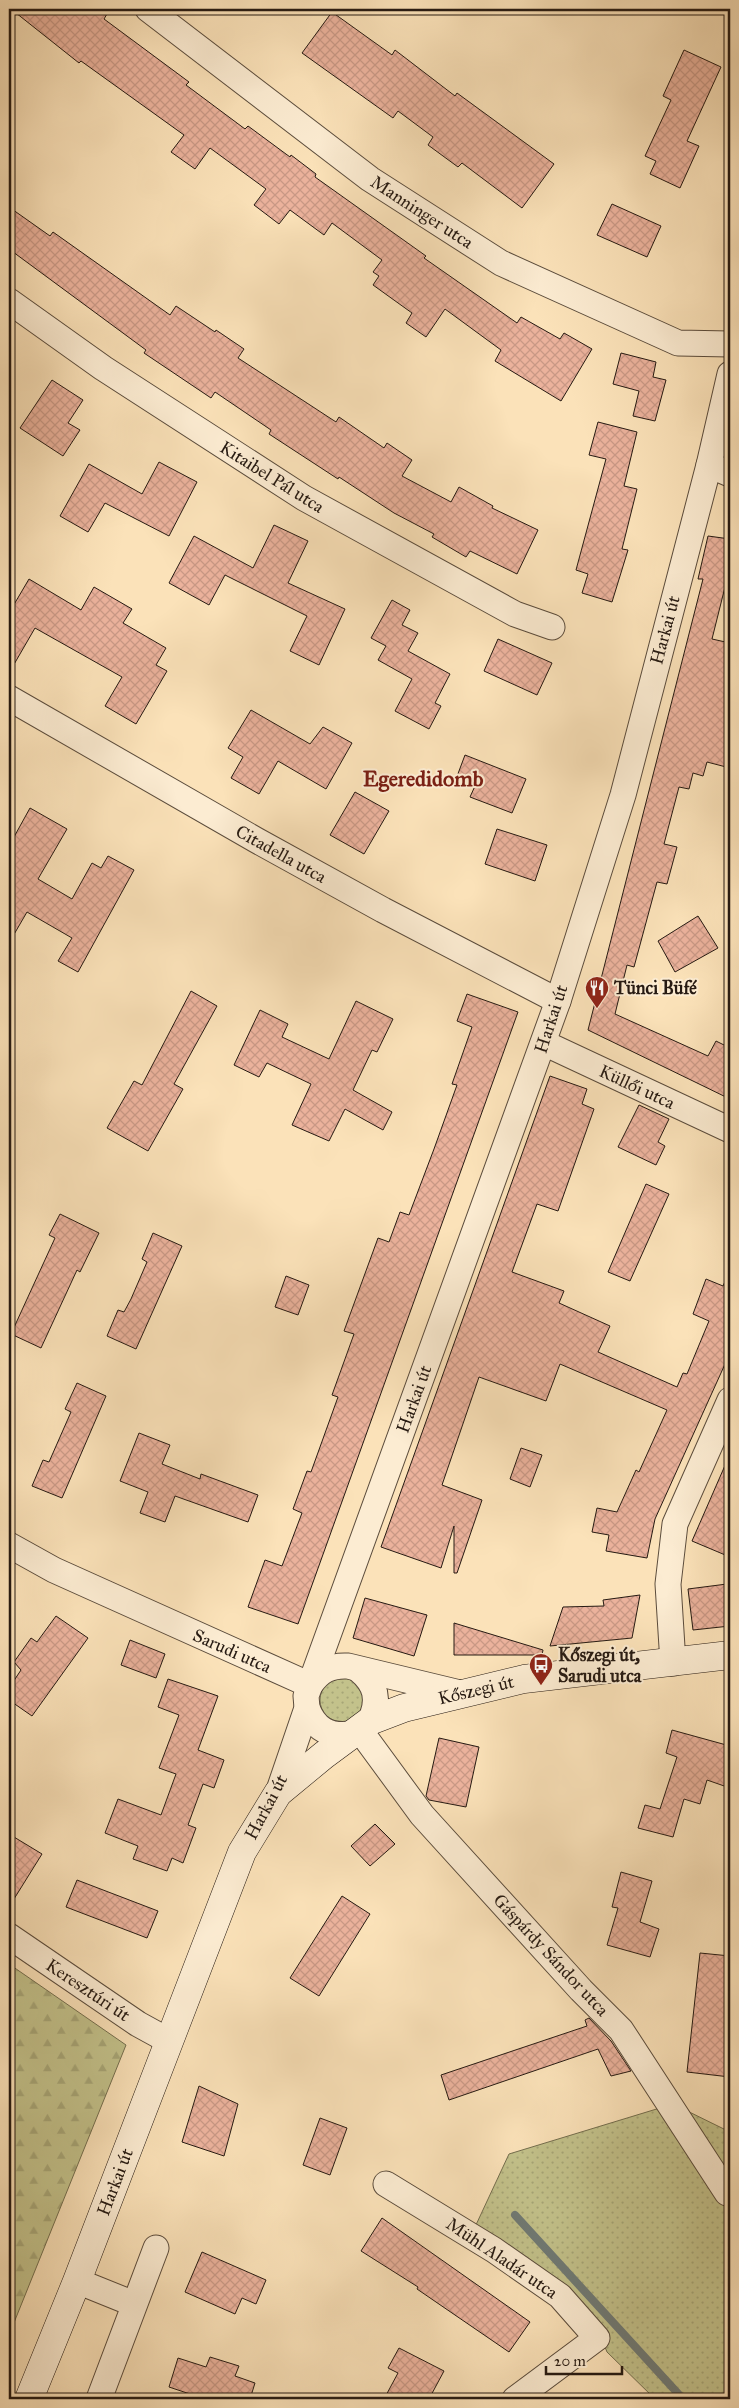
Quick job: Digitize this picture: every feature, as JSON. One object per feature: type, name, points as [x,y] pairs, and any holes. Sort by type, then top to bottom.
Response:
[{"type":"main road","name":"Kőszegi út","points":[[278,1793],[360,1728],[404,1708],[524,1679],[730,1656]]},
{"type":"main road","name":"Harkai út","points":[[29,2399],[77,2281],[242,1852],[278,1793]]},
{"type":"street","name":"Manninger utca","points":[[148,9],[370,179],[501,262],[678,343],[730,344]]},
{"type":"street","name":"Kitaibel Pál utca","points":[[9,301],[102,368],[304,498],[515,614],[552,627]]},
{"type":"street","name":"Harkai út","points":[[278,1793],[308,1696],[558,1001],[623,795],[720,470],[730,374]]},
{"type":"street","name":"Citadella utca","points":[[9,698],[290,859],[383,910],[558,1001]]},
{"type":"street","name":"Küllői utca","points":[[544,1043],[730,1130]]},
{"type":"street","points":[[673,1663],[668,1584],[675,1524],[730,1400]]},
{"type":"street","name":"Sarudi utca","points":[[9,1545],[54,1570],[308,1696]]},
{"type":"street","points":[[359,1670],[368,1677],[376,1693],[376,1710],[360,1728],[340,1736],[328,1733],[315,1723],[308,1696],[321,1672],[336,1665],[359,1670],[460,1693]]},
{"type":"street","name":"Gáspárdy Sándor utca","points":[[360,1728],[422,1815],[575,1983],[621,2030],[727,2194]]},
{"type":"street","name":"Keresztúri út","points":[[9,1936],[138,2024],[169,2041]]},
{"type":"street","name":"Mühl Aladár utca","points":[[386,2184],[494,2250],[560,2296],[596,2338],[515,2399]]},
{"type":"street","points":[[99,2399],[156,2248]]},
{"type":"street","points":[[77,2281],[134,2304]]},
{"type":"green space","points":[[338,1678],[346,1678],[358,1684],[364,1700],[358,1716],[346,1722],[338,1722],[326,1716],[320,1704],[320,1696],[326,1684]]},
{"type":"green space","points":[[9,1964],[126,2045],[9,2335]]},
{"type":"green space","points":[[673,2104],[730,2132],[730,2399],[655,2399],[607,2352],[598,2329],[475,2227],[509,2154]]},
{"type":"building","points":[[11,9],[110,9],[104,19],[189,82],[186,85],[245,129],[248,126],[290,157],[291,155],[316,174],[315,177],[426,256],[424,258],[517,323],[521,317],[560,339],[564,333],[592,349],[561,401],[495,361],[501,350],[445,309],[426,337],[406,323],[412,313],[373,285],[379,276],[373,272],[382,260],[332,223],[324,235],[290,210],[279,224],[254,205],[266,189],[210,148],[195,169],[171,152],[184,135],[81,61],[79,63]]},
{"type":"building","points":[[332,12],[392,55],[395,50],[455,96],[457,93],[554,164],[522,208],[462,163],[458,167],[428,145],[433,137],[398,111],[393,118],[302,53]]},
{"type":"building","points":[[684,50],[721,67],[687,141],[699,146],[680,188],[650,174],[656,161],[645,156],[671,100],[663,96]]},
{"type":"building","points":[[612,204],[661,226],[647,257],[597,235]]},
{"type":"building","points":[[9,207],[50,236],[53,232],[170,315],[176,306],[215,332],[216,330],[244,349],[238,358],[336,422],[339,417],[384,448],[387,443],[412,460],[402,476],[451,502],[459,487],[493,506],[492,508],[538,530],[517,574],[470,551],[466,557],[432,537],[434,534],[394,513],[269,434],[271,430],[215,392],[211,398],[144,353],[146,350],[9,249]]},
{"type":"building","points":[[621,353],[656,362],[653,377],[666,380],[655,421],[633,416],[639,391],[613,384]]},
{"type":"building","points":[[52,380],[83,400],[68,423],[80,430],[63,456],[20,428]]},
{"type":"building","points":[[598,422],[637,432],[624,486],[637,489],[622,549],[628,550],[612,602],[582,593],[588,574],[576,570],[606,459],[589,455]]},
{"type":"building","points":[[159,462],[197,482],[169,536],[105,503],[88,532],[60,516],[89,464],[142,494]]},
{"type":"building","points":[[274,525],[308,541],[288,583],[345,609],[319,665],[290,651],[307,616],[225,575],[209,605],[169,583],[194,536],[253,568]]},
{"type":"building","points":[[708,536],[730,539],[730,584],[726,583],[712,639],[730,643],[730,768],[707,762],[703,776],[693,773],[689,789],[679,787],[664,844],[677,847],[667,884],[657,882],[634,967],[627,965],[615,1014],[708,1056],[716,1041],[730,1048],[730,1099],[588,1030],[703,579],[698,579]]},
{"type":"building","points":[[29,579],[81,610],[94,587],[132,609],[123,623],[166,648],[156,665],[167,671],[136,724],[105,706],[122,677],[35,628],[9,673],[9,613]]},
{"type":"building","points":[[392,600],[410,610],[402,625],[418,633],[408,651],[450,674],[435,703],[441,706],[429,729],[395,711],[412,679],[378,660],[386,646],[371,638]]},
{"type":"building","points":[[498,639],[552,663],[537,695],[484,671]]},
{"type":"building","points":[[251,710],[310,744],[323,727],[352,743],[326,789],[278,761],[259,794],[231,778],[243,757],[228,748]]},
{"type":"building","points":[[465,755],[526,779],[512,813],[470,797],[475,786],[456,779]]},
{"type":"building","points":[[355,792],[389,811],[364,854],[330,835]]},
{"type":"building","points":[[30,808],[67,829],[38,879],[72,899],[92,863],[101,868],[108,856],[134,870],[78,972],[58,961],[72,938],[27,912],[9,943],[9,846]]},
{"type":"building","points":[[497,829],[547,845],[535,881],[485,864]]},
{"type":"building","points":[[698,916],[718,948],[675,972],[658,941]]},
{"type":"building","points":[[191,991],[217,1006],[174,1084],[183,1089],[148,1151],[107,1128],[134,1081],[142,1085]]},
{"type":"building","points":[[467,994],[518,1012],[298,1624],[248,1607],[265,1560],[282,1566],[302,1513],[293,1509],[307,1471],[311,1472],[338,1397],[332,1395],[354,1334],[344,1331],[378,1238],[389,1242],[400,1212],[409,1215],[457,1085],[452,1084],[472,1027],[457,1021]]},
{"type":"building","points":[[356,1001],[393,1019],[377,1052],[372,1050],[353,1090],[392,1112],[383,1130],[345,1109],[329,1141],[292,1125],[311,1084],[267,1063],[259,1077],[234,1065],[260,1010],[288,1024],[282,1037],[329,1059]]},
{"type":"building","points":[[550,1076],[587,1089],[582,1104],[594,1109],[558,1211],[537,1204],[512,1272],[564,1291],[559,1303],[610,1326],[598,1352],[677,1387],[683,1373],[687,1374],[709,1321],[693,1314],[706,1279],[723,1286],[730,1270],[730,1353],[655,1519],[647,1558],[606,1551],[609,1535],[592,1532],[597,1508],[617,1512],[636,1470],[639,1472],[667,1410],[560,1364],[546,1401],[479,1377],[442,1485],[482,1500],[457,1573],[454,1573],[454,1526],[441,1568],[381,1547]]},
{"type":"building","points":[[639,1105],[669,1119],[658,1142],[665,1146],[656,1165],[618,1147]]},
{"type":"building","points":[[646,1184],[669,1194],[630,1281],[608,1272]]},
{"type":"building","points":[[60,1214],[99,1233],[80,1272],[77,1270],[41,1348],[11,1334],[55,1238],[49,1235]]},
{"type":"building","points":[[153,1233],[182,1246],[136,1349],[107,1336],[118,1310],[124,1312],[131,1299],[147,1262],[142,1259]]},
{"type":"building","points":[[286,1276],[309,1285],[298,1315],[275,1307]]},
{"type":"building","points":[[77,1383],[106,1396],[62,1498],[32,1486],[43,1460],[49,1462],[71,1412],[65,1409]]},
{"type":"building","points":[[139,1433],[170,1445],[162,1464],[200,1479],[201,1474],[258,1495],[248,1522],[175,1496],[165,1522],[140,1513],[148,1492],[120,1481]]},
{"type":"building","points":[[521,1448],[542,1455],[530,1487],[510,1479]]},
{"type":"building","points":[[730,1454],[730,1557],[692,1541]]},
{"type":"building","points":[[727,1584],[730,1626],[693,1630],[688,1589]]},
{"type":"building","points":[[640,1595],[632,1638],[550,1646],[563,1607],[604,1606],[603,1600]]},
{"type":"building","points":[[365,1598],[427,1615],[414,1656],[353,1638]]},
{"type":"building","points":[[56,1616],[88,1638],[32,1716],[9,1700],[9,1688],[21,1670],[14,1662],[31,1638],[37,1642]]},
{"type":"building","points":[[454,1623],[543,1650],[542,1655],[454,1655]]},
{"type":"building","points":[[130,1640],[165,1654],[156,1678],[121,1665]]},
{"type":"building","points":[[168,1679],[218,1696],[198,1750],[224,1760],[214,1788],[203,1784],[188,1825],[196,1828],[183,1863],[172,1858],[167,1871],[133,1859],[138,1846],[105,1833],[118,1799],[161,1815],[176,1774],[159,1768],[179,1715],[158,1707]]},
{"type":"building","points":[[672,1730],[730,1746],[730,1788],[707,1780],[700,1804],[684,1799],[673,1837],[638,1828],[645,1805],[660,1809],[677,1757],[666,1753]]},
{"type":"building","points":[[439,1738],[479,1747],[466,1807],[429,1800],[426,1796]]},
{"type":"building","points":[[375,1824],[395,1844],[370,1866],[351,1846]]},
{"type":"building","points":[[9,1834],[42,1854],[9,1907]]},
{"type":"building","points":[[621,1872],[652,1881],[640,1922],[659,1929],[650,1957],[607,1945],[618,1908],[612,1907]]},
{"type":"building","points":[[77,1880],[158,1911],[147,1938],[66,1907]]},
{"type":"building","points":[[342,1896],[370,1914],[319,1996],[290,1978]]},
{"type":"building","points":[[700,1953],[730,1956],[730,2077],[687,2072]]},
{"type":"building","points":[[589,2018],[611,2041],[631,2071],[611,2076],[598,2049],[449,2100],[441,2075],[587,2026],[585,2020]]},
{"type":"building","points":[[199,2086],[238,2104],[224,2156],[182,2142]]},
{"type":"building","points":[[320,2118],[347,2128],[330,2175],[303,2165]]},
{"type":"building","points":[[382,2218],[530,2322],[509,2352],[417,2289],[418,2287],[361,2251]]},
{"type":"building","points":[[202,2252],[266,2280],[256,2304],[242,2298],[235,2314],[185,2292]]},
{"type":"building","points":[[399,2348],[444,2371],[429,2399],[384,2399],[398,2373],[388,2368]]},
{"type":"building","points":[[210,2357],[239,2366],[235,2376],[255,2383],[250,2399],[205,2399],[169,2387],[178,2358],[206,2367]]},
{"type":"waterway","points":[[515,2215],[683,2399]]},
{"type":"place","name":"Tünci Büfé","points":[[597,1009]]},
{"type":"place","name":"Kőszegi út, Sarudi utca","points":[[541,1686]]},
{"type":"district","name":"Egeredidomb","points":[[423,778]]}]
